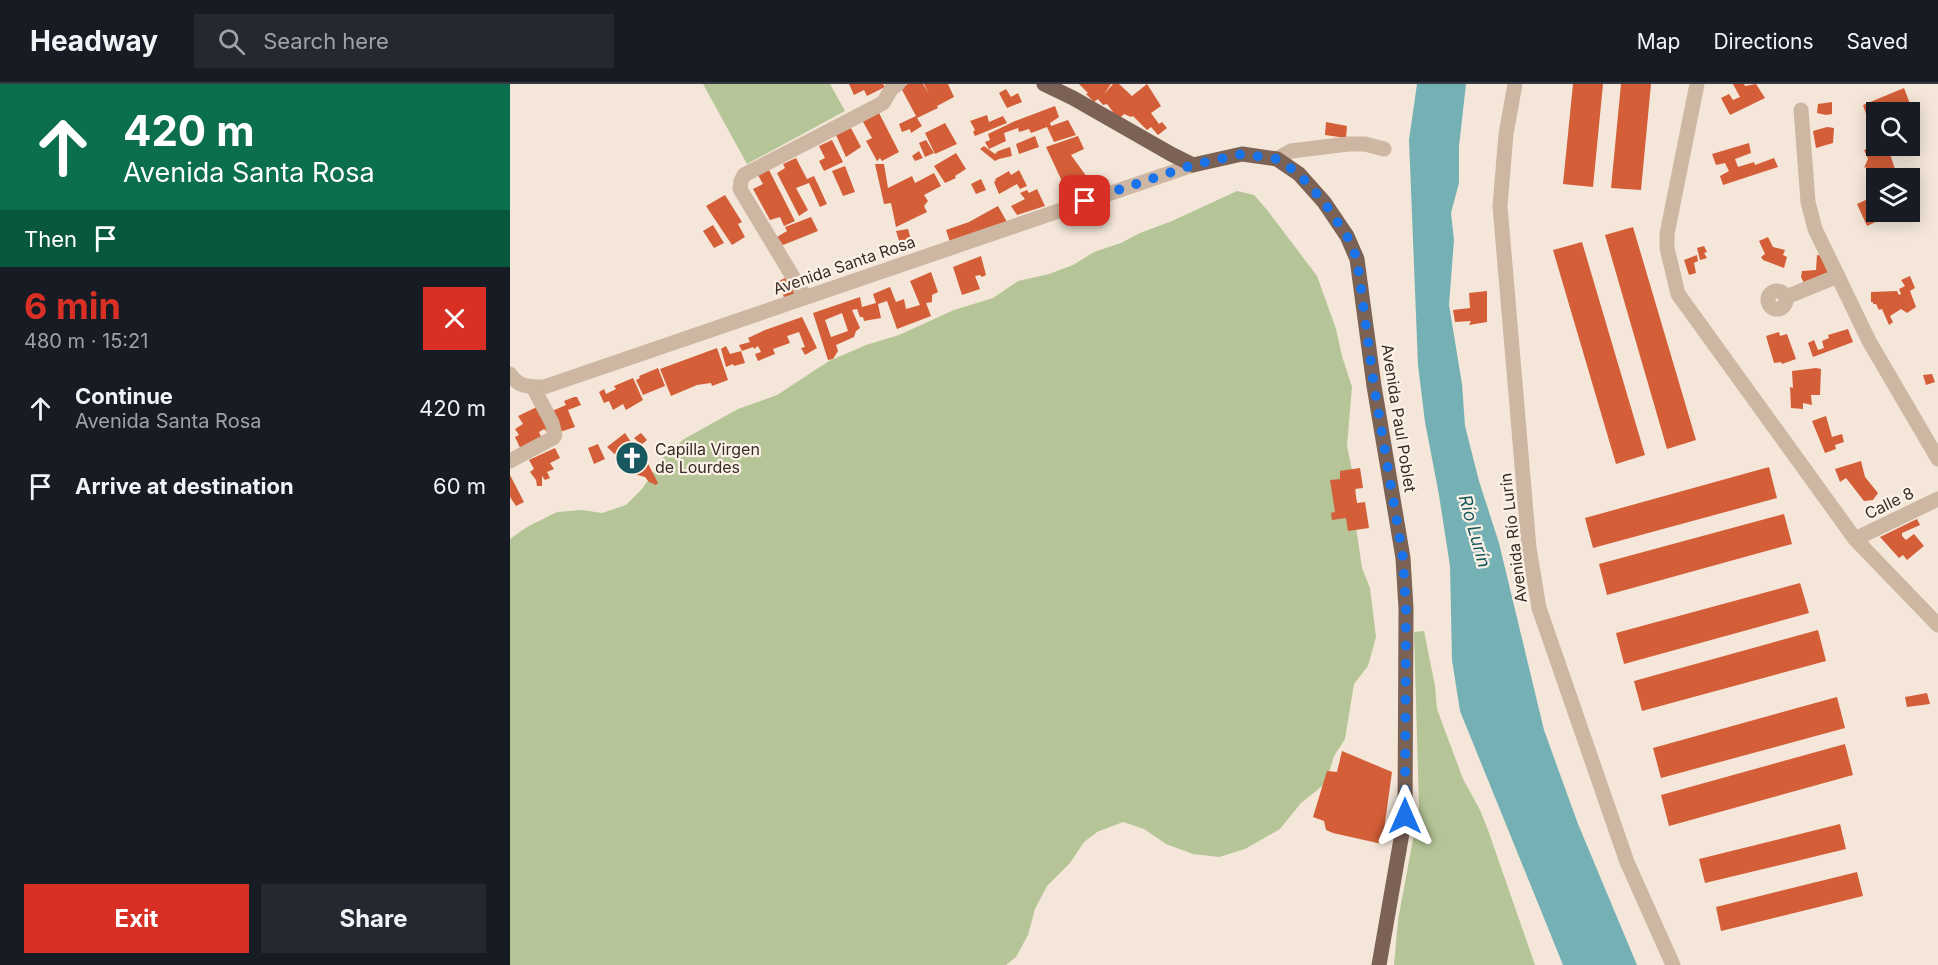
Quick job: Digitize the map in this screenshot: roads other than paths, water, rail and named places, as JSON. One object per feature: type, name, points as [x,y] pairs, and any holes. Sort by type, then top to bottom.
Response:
[{"type":"main road","points":[[1044,84],[1193,165]]},
{"type":"main road","name":"Avenida Paul Poblet","points":[[1193,165],[1242,154],[1277,159],[1299,174],[1324,202],[1347,236],[1357,259],[1374,386],[1403,558],[1406,609],[1405,816],[1379,965]]},
{"type":"street","points":[[805,297],[740,189],[741,181],[744,175],[752,173],[883,103],[892,88],[898,84]]},
{"type":"street","name":"Avenida Río Lurín","points":[[1515,84],[1506,134],[1500,206],[1529,548],[1539,608],[1627,862],[1673,965]]},
{"type":"street","points":[[1697,84],[1667,234],[1667,248],[1678,294],[1855,539],[1938,625]]},
{"type":"street","points":[[1801,110],[1811,218],[1869,341],[1938,459]]},
{"type":"street","points":[[1277,159],[1292,151],[1347,144],[1365,144],[1384,149]]},
{"type":"street","name":"Avenida Santa Rosa","points":[[533,387],[543,387],[1193,165]]},
{"type":"street","points":[[1786,297],[1838,276]]},
{"type":"street","points":[[510,374],[521,386],[533,387],[552,423],[555,435],[510,461]]},
{"type":"street","name":"Calle 8","points":[[1855,539],[1938,499]]},
{"type":"water","name":"Río Lurín","points":[[1417,84],[1466,84],[1459,146],[1459,183],[1451,213],[1454,240],[1449,305],[1462,384],[1465,426],[1479,481],[1499,543],[1544,730],[1578,824],[1637,965],[1563,965],[1460,711],[1452,660],[1450,566],[1425,422],[1418,365],[1409,140]]},
{"type":"place","name":"Capilla Virgen de Lourdes","points":[[632,458]]}]
